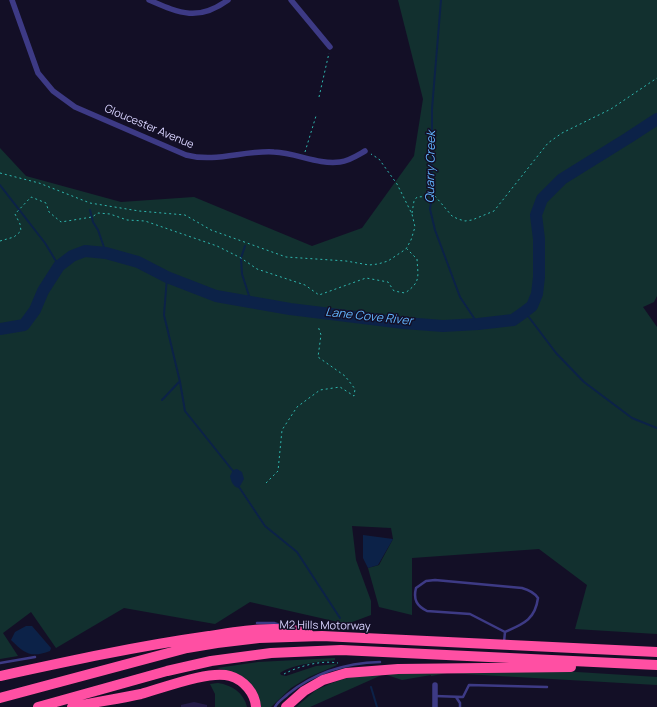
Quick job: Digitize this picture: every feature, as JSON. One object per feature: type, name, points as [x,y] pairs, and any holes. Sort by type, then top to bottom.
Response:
[{"type":"highway","points":[[0,676],[174,641],[232,632],[295,629],[322,636]]},
{"type":"highway","name":"M2 Hills Motorway","points":[[0,698],[188,648],[259,638],[322,636],[657,652]]},
{"type":"highway","points":[[38,707],[167,671],[211,661],[270,653],[341,650],[657,665]]},
{"type":"highway","points":[[286,707],[310,687],[323,680],[346,673],[398,669],[657,665]]},
{"type":"highway","points":[[72,707],[141,694],[200,678],[218,675],[230,676],[241,681],[256,701],[256,707]]},
{"type":"street","name":"Gloucester Avenue","points":[[12,0],[38,73],[53,91],[75,107],[186,155],[198,158],[209,158],[276,152],[326,162],[342,162],[365,151]]},
{"type":"street","points":[[149,0],[176,12],[192,14],[210,11],[228,0]]},
{"type":"street","points":[[291,0],[330,47]]},
{"type":"street","points":[[434,685],[435,707]]},
{"type":"lane","points":[[435,580],[530,590],[538,598],[537,607],[534,614],[520,625],[505,632],[470,614],[427,612],[421,608],[415,599],[416,588],[426,582],[435,580]]},
{"type":"lane","points":[[257,623],[274,623],[295,629]]},
{"type":"lane","points":[[504,645],[505,632]]},
{"type":"lane","points":[[0,663],[34,658]]},
{"type":"lane","points":[[275,707],[280,701],[303,683],[320,674],[354,663],[380,662]]},
{"type":"lane","points":[[435,696],[463,698],[469,685],[547,687]]},
{"type":"lane","points":[[456,697],[460,703],[460,707]]},
{"type":"path","points":[[320,96],[330,47]]},
{"type":"path","points":[[0,173],[39,183],[90,204],[139,211],[185,215],[211,230],[286,257],[346,261],[369,265],[378,264],[388,261],[406,249],[411,240],[414,227],[412,214],[414,201],[417,197],[435,196],[452,216],[465,221],[472,220],[494,211],[548,143],[562,132],[611,109],[657,78]]},
{"type":"path","points":[[303,157],[316,116]]},
{"type":"path","points":[[365,151],[378,160],[397,184],[412,214]]},
{"type":"path","points":[[0,241],[14,237],[21,231],[20,224],[15,214],[31,197],[46,203],[49,212],[61,222],[92,217],[98,213],[110,214],[127,220],[145,220],[217,246],[241,258],[257,269],[305,285],[319,295],[366,278],[388,282],[394,291],[405,293],[414,286],[419,278],[417,259],[406,249]]},
{"type":"path","points":[[266,483],[278,471],[282,430],[297,407],[320,390],[340,387],[354,396],[355,389],[345,376],[318,357],[321,335],[318,326]]},
{"type":"path","points":[[284,674],[318,664],[336,662],[341,663],[344,666]]},
{"type":"green space","points":[[398,0],[657,0],[657,296],[654,302],[643,307],[657,327],[657,634],[575,629],[587,585],[539,549],[412,558],[412,615],[379,607],[368,568],[379,565],[393,539],[391,528],[352,526],[356,560],[371,601],[371,615],[347,624],[250,602],[215,624],[124,608],[56,648],[31,612],[3,633],[18,656],[0,659],[0,148],[26,176],[121,202],[194,197],[312,246],[362,228],[414,156],[423,99]]},
{"type":"green space","points":[[335,658],[335,660],[299,665],[280,673],[281,675],[286,676],[316,666],[337,665],[309,677],[291,688],[271,707],[261,707],[258,697],[238,674],[217,668],[258,662]]},
{"type":"green space","points":[[561,671],[657,677],[657,685],[447,673],[402,680],[384,674],[310,707],[296,707],[316,690],[332,683],[347,678],[384,672]]},
{"type":"green space","points":[[218,683],[237,690],[247,707],[215,707],[215,694],[210,684]]},
{"type":"water","points":[[237,469],[242,472],[244,479],[239,488],[234,485],[230,476],[233,470]]},
{"type":"water","points":[[363,535],[393,539],[378,565],[368,568],[363,558]]},
{"type":"water","points":[[26,626],[32,626],[51,648],[50,651],[38,654],[29,653],[20,649],[11,640],[15,632]]},
{"type":"building","points":[[194,702],[207,705],[207,707],[181,707],[181,705]]},
{"type":"waterway","name":"Quarry Creek","points":[[441,0],[432,109],[432,197],[430,209],[435,230],[460,297],[478,324]]},
{"type":"waterway","name":"Lane Cove River","points":[[0,329],[24,325],[35,310],[43,291],[59,266],[72,256],[85,251],[106,253],[138,262],[167,277],[216,296],[290,309],[404,323],[443,326],[513,320],[532,306],[537,294],[539,277],[539,239],[536,215],[542,199],[562,179],[657,119]]},
{"type":"waterway","points":[[0,185],[45,243],[59,266]]},
{"type":"waterway","points":[[90,210],[93,222],[98,230],[106,253]]},
{"type":"waterway","points":[[245,246],[241,258],[242,274],[251,302]]},
{"type":"waterway","points":[[167,277],[164,315],[180,382],[185,411],[233,471]]},
{"type":"waterway","points":[[525,312],[556,353],[584,382],[632,418],[657,428]]},
{"type":"waterway","points":[[162,400],[179,382]]},
{"type":"waterway","points":[[239,487],[265,526],[297,552],[340,618]]},
{"type":"waterway","points":[[371,687],[377,707]]}]
